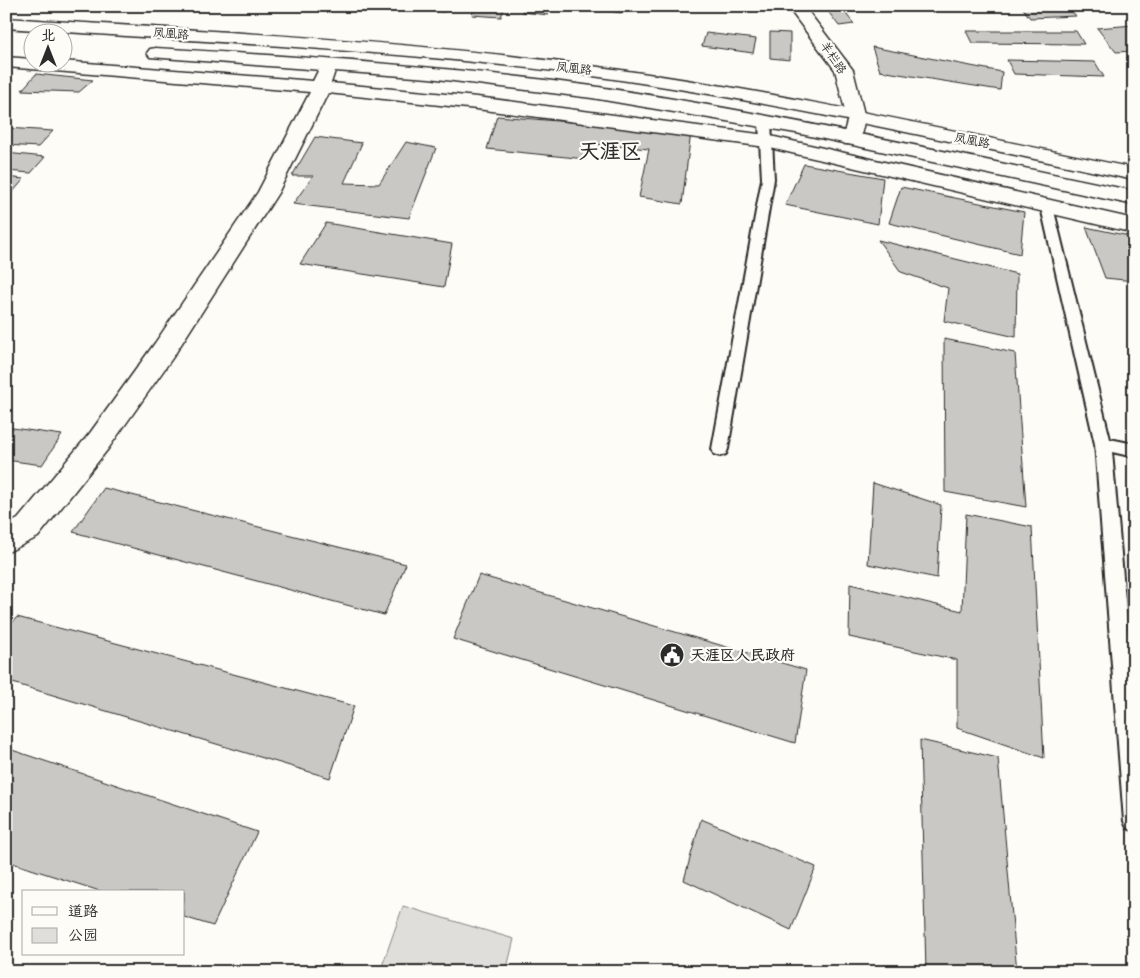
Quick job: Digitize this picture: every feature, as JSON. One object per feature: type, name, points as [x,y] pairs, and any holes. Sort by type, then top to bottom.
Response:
[{"type":"main road","name":"羊栏路","points":[[795,6],[844,70],[856,118]]},
{"type":"main road","name":"凤凰路","points":[[6,22],[423,53],[590,71],[772,101],[1134,174]]},
{"type":"main road","name":"凤凰路","points":[[141,52],[414,72],[591,92],[765,122],[1134,198]]},
{"type":"main road","points":[[6,62],[320,87],[477,103],[766,141],[1134,226]]},
{"type":"main road","points":[[6,540],[28,528],[129,401],[268,193],[315,103],[328,65]]},
{"type":"main road","points":[[852,140],[856,118]]},
{"type":"lane","points":[[720,448],[768,179],[765,122]]},
{"type":"lane","points":[[1047,207],[1103,444],[1134,821]]},
{"type":"lane","points":[[1103,444],[1134,451]]},
{"type":"green space","points":[[403,906],[514,939],[506,972],[380,972]]},
{"type":"building","points":[[364,6],[447,6],[444,12]]},
{"type":"building","points":[[475,6],[505,6],[501,17],[472,15]]},
{"type":"building","points":[[525,6],[552,6],[548,15],[522,12]]},
{"type":"building","points":[[573,6],[624,6],[622,13]]},
{"type":"building","points":[[824,6],[840,6],[854,24],[839,26]]},
{"type":"building","points":[[1021,6],[1067,6],[1076,16],[1030,18]]},
{"type":"building","points":[[1134,25],[1134,51],[1116,52],[1097,28]]},
{"type":"building","points":[[966,31],[1076,31],[1084,44],[972,43]]},
{"type":"building","points":[[770,32],[790,33],[790,60],[770,58]]},
{"type":"building","points":[[706,33],[756,39],[753,53],[702,46]]},
{"type":"building","points":[[872,47],[1002,72],[1000,90],[880,71]]},
{"type":"building","points":[[1007,60],[1095,62],[1104,77],[1014,74]]},
{"type":"building","points":[[36,74],[93,80],[79,92],[22,90]]},
{"type":"building","points":[[497,116],[691,132],[682,204],[639,197],[649,149],[592,144],[586,159],[487,149]]},
{"type":"building","points":[[6,128],[53,131],[38,147],[6,145]]},
{"type":"building","points":[[315,137],[362,143],[344,183],[379,184],[406,142],[436,148],[409,218],[293,204],[313,176],[292,176]]},
{"type":"building","points":[[6,153],[45,157],[31,173],[6,171]]},
{"type":"building","points":[[804,164],[883,178],[878,224],[785,205]]},
{"type":"building","points":[[6,177],[24,179],[6,200]]},
{"type":"building","points":[[901,187],[1024,212],[1020,254],[889,223]]},
{"type":"building","points":[[326,223],[452,244],[444,287],[300,264]]},
{"type":"building","points":[[1086,227],[1134,237],[1134,281],[1105,278]]},
{"type":"building","points":[[878,240],[1017,274],[1016,337],[944,321],[948,288],[901,272]]},
{"type":"building","points":[[944,339],[1015,353],[1026,507],[945,492]]},
{"type":"building","points":[[6,427],[62,435],[42,465],[6,460]]},
{"type":"building","points":[[873,483],[941,505],[937,578],[868,564]]},
{"type":"building","points":[[104,488],[406,564],[384,615],[73,532]]},
{"type":"building","points":[[966,514],[1032,527],[1044,758],[957,728],[957,660],[849,637],[850,584],[962,611]]},
{"type":"building","points":[[479,575],[806,670],[795,743],[453,639]]},
{"type":"building","points":[[17,617],[354,706],[330,778],[6,681],[6,630]]},
{"type":"building","points":[[920,740],[998,758],[1017,972],[926,972]]},
{"type":"building","points":[[6,748],[257,832],[213,926],[185,917],[185,890],[97,890],[6,861]]},
{"type":"building","points":[[701,819],[816,867],[791,930],[684,880]]},
{"type":"place","name":"天涯区人民政府","points":[[672,655]]},
{"type":"district","name":"天涯区","points":[[610,151]]}]
